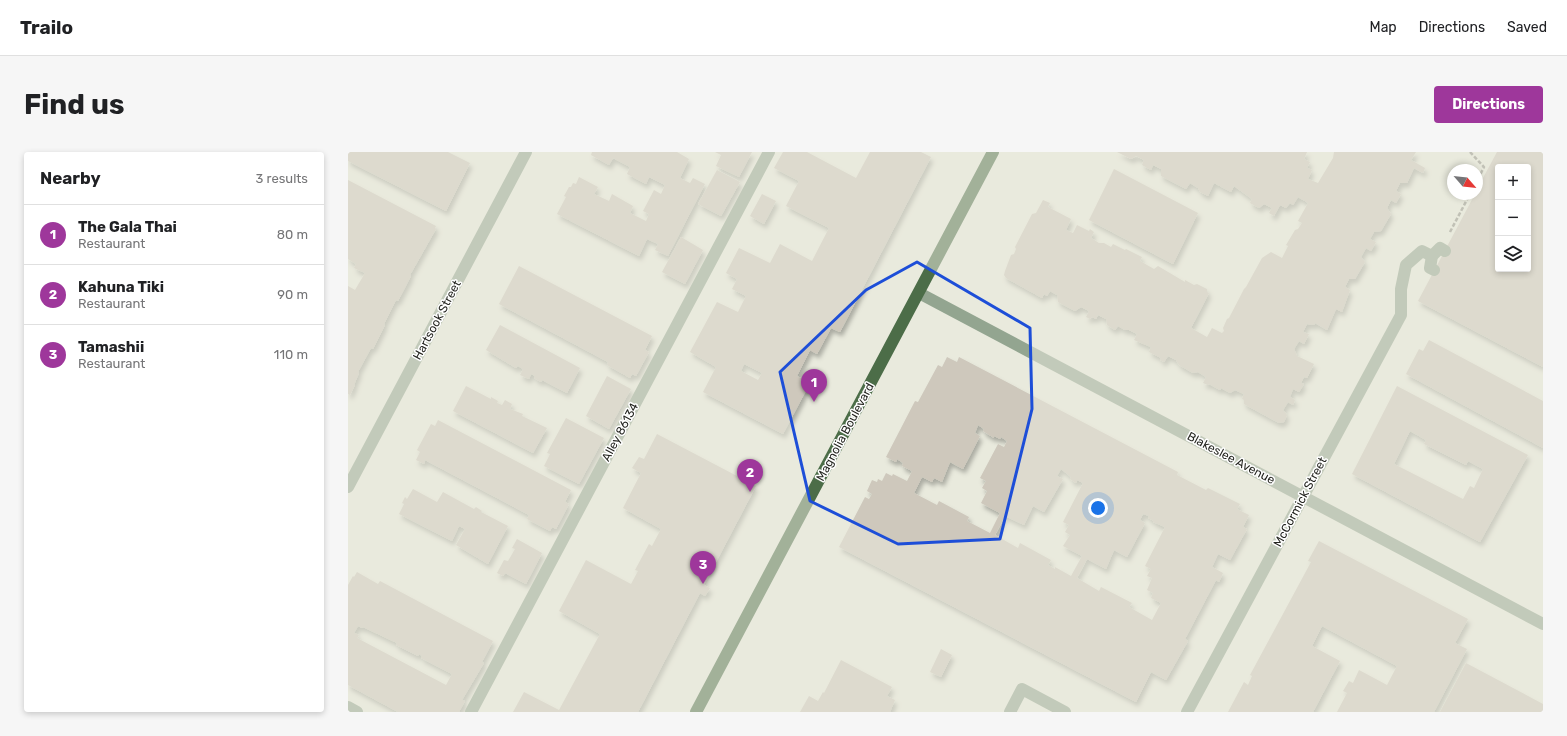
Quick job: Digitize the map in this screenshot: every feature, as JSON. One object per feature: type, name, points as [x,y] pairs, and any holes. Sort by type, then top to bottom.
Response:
[{"type":"main road","name":"Magnolia Boulevard","points":[[696,712],[993,152]]},
{"type":"street","name":"Hartsook Street","points":[[348,487],[526,152]]},
{"type":"street","name":"Alley 86134","points":[[471,712],[769,152]]},
{"type":"street","points":[[1434,270],[1430,268],[1432,256],[1440,248],[1445,251]]},
{"type":"street","name":"McCormick Street","points":[[1188,712],[1401,315],[1401,289],[1406,265],[1422,251],[1432,256]]},
{"type":"street","name":"Blakeslee Avenue","points":[[919,292],[1543,624]]},
{"type":"street","points":[[1010,712],[1022,689],[1065,712]]},
{"type":"street","points":[[348,708],[357,712]]},
{"type":"path","points":[[1470,152],[1481,164]]},
{"type":"path","points":[[1448,234],[1467,200]]},
{"type":"highlighted area","points":[[917,262],[1030,328],[1032,409],[1000,539],[898,544],[810,501],[780,372],[866,290]]},
{"type":"building","points":[[348,152],[448,152],[470,163],[446,211],[348,161]]},
{"type":"building","points":[[592,152],[677,152],[689,159],[680,178],[690,183],[693,178],[705,184],[668,256],[655,250],[658,244],[647,239],[639,256],[557,214],[566,197],[564,196],[569,187],[571,187],[573,183],[576,184],[579,177],[598,187],[594,194],[609,201],[612,194],[633,206],[630,213],[646,221],[649,214],[643,211],[654,190],[661,194],[665,185],[649,177],[646,184],[627,174],[630,167],[613,158],[609,165],[591,155]]},
{"type":"building","points":[[715,152],[752,152],[739,177],[716,166],[721,155]]},
{"type":"building","points":[[783,152],[807,152],[856,178],[870,152],[921,152],[931,157],[840,332],[831,328],[817,354],[810,350],[797,376],[810,383],[783,434],[703,392],[716,367],[690,352],[717,302],[738,312],[746,296],[732,289],[737,279],[726,273],[739,248],[770,263],[780,244],[812,261],[829,228],[786,206],[799,181],[774,168]],"holes":[[[744,364],[762,373],[758,380],[741,371]]]},
{"type":"building","points":[[1117,152],[1307,152],[1304,159],[1310,162],[1307,168],[1312,170],[1308,179],[1318,183],[1333,158],[1334,152],[1416,152],[1411,160],[1425,168],[1423,173],[1414,168],[1407,183],[1400,183],[1396,191],[1401,194],[1396,203],[1391,200],[1387,208],[1391,214],[1381,231],[1374,232],[1370,239],[1376,242],[1371,251],[1366,248],[1361,257],[1365,262],[1355,279],[1349,279],[1345,287],[1350,290],[1342,312],[1336,309],[1327,330],[1315,323],[1314,325],[1307,324],[1303,332],[1309,334],[1304,344],[1299,341],[1294,349],[1297,356],[1314,364],[1307,378],[1304,377],[1301,383],[1304,384],[1299,392],[1293,389],[1290,397],[1295,400],[1293,405],[1288,402],[1283,410],[1287,415],[1284,422],[1279,423],[1244,404],[1244,400],[1242,399],[1244,394],[1235,390],[1230,393],[1221,388],[1220,390],[1209,384],[1203,383],[1206,377],[1198,372],[1193,373],[1179,365],[1176,360],[1168,356],[1164,362],[1160,360],[1161,358],[1149,352],[1151,347],[1134,340],[1137,334],[1118,326],[1115,330],[1107,325],[1106,319],[1098,315],[1096,319],[1092,317],[1090,319],[1086,317],[1089,311],[1081,307],[1075,311],[1058,302],[1057,295],[1050,291],[1047,296],[1044,294],[1042,298],[1006,278],[1004,275],[1011,255],[1014,254],[1016,249],[1015,247],[1032,214],[1036,213],[1043,200],[1050,203],[1048,207],[1071,219],[1066,230],[1073,233],[1077,225],[1089,231],[1090,229],[1094,232],[1091,238],[1099,243],[1104,243],[1111,247],[1113,244],[1125,250],[1126,249],[1142,257],[1140,261],[1154,269],[1158,266],[1185,282],[1185,280],[1194,285],[1197,284],[1207,289],[1207,292],[1209,293],[1191,328],[1207,337],[1212,328],[1222,333],[1224,331],[1223,328],[1227,319],[1229,318],[1262,258],[1271,252],[1282,258],[1288,246],[1286,245],[1295,230],[1298,229],[1302,223],[1298,221],[1308,203],[1298,197],[1293,205],[1290,203],[1286,208],[1280,205],[1274,216],[1269,213],[1272,208],[1264,204],[1259,208],[1250,203],[1252,199],[1234,186],[1231,192],[1214,183],[1208,196],[1200,192],[1198,188],[1190,183],[1186,189],[1161,176],[1161,169],[1153,165],[1151,170],[1142,165],[1144,160],[1136,156],[1131,159]]},
{"type":"building","points":[[1497,152],[1543,152],[1543,367],[1418,301],[1472,200],[1483,200],[1483,178]]},
{"type":"building","points":[[1114,169],[1198,213],[1173,264],[1089,220]]},
{"type":"building","points":[[717,170],[740,182],[721,216],[698,204]]},
{"type":"building","points":[[348,180],[436,226],[436,229],[410,275],[411,276],[398,301],[396,300],[373,349],[371,348],[358,372],[355,385],[350,395],[348,394],[348,286],[355,290],[365,273],[354,268],[356,264],[348,259]]},
{"type":"building","points":[[762,194],[776,201],[764,224],[750,216]]},
{"type":"building","points":[[681,237],[703,250],[685,284],[662,272]]},
{"type":"building","points":[[519,266],[652,336],[645,350],[649,352],[636,376],[632,374],[630,378],[607,365],[608,362],[499,304]]},
{"type":"building","points":[[500,325],[580,368],[567,393],[542,380],[541,382],[534,378],[535,376],[531,374],[529,379],[520,375],[523,369],[518,366],[516,368],[486,350]]},
{"type":"building","points":[[1429,340],[1543,401],[1543,448],[1406,374],[1419,349],[1423,351]]},
{"type":"building","points":[[947,357],[957,362],[959,357],[1178,472],[1177,475],[1206,490],[1208,488],[1240,504],[1237,509],[1249,515],[1243,527],[1247,529],[1230,560],[1218,554],[1212,567],[1223,573],[1219,582],[1216,580],[1185,639],[1188,641],[1166,680],[1151,672],[1136,702],[839,547],[865,497],[869,499],[872,494],[867,491],[872,480],[877,482],[878,479],[882,481],[886,473],[892,476],[893,474],[907,481],[912,471],[902,466],[903,463],[897,459],[896,462],[886,457],[915,401],[918,402],[938,365],[942,367]],"holes":[[[978,425],[984,429],[983,431],[994,438],[994,436],[1000,439],[1001,437],[1007,441],[1004,447],[998,444],[980,478],[986,481],[982,488],[987,491],[981,503],[1000,513],[990,533],[967,521],[969,517],[939,501],[937,505],[914,493],[922,477],[932,482],[934,478],[942,482],[950,462],[963,469],[980,436],[975,433]],[[1061,469],[1076,483],[1077,480],[1083,483],[1063,522],[1069,525],[1065,532],[1070,535],[1063,546],[1082,556],[1071,576],[1055,567],[1055,569],[1048,565],[1051,560],[1020,543],[1018,548],[995,535],[1005,516],[1024,525],[1033,506],[1044,512],[1063,479],[1057,476]],[[1143,514],[1149,516],[1148,518],[1154,521],[1153,522],[1165,527],[1145,566],[1151,569],[1147,576],[1152,578],[1147,590],[1153,593],[1151,598],[1161,603],[1152,620],[1129,607],[1132,603],[1101,587],[1099,591],[1077,578],[1087,559],[1106,569],[1114,550],[1127,557],[1145,523],[1140,520]]]},
{"type":"building","points":[[607,376],[631,389],[609,429],[586,416]]},
{"type":"building","points":[[466,386],[491,399],[491,397],[498,401],[497,403],[502,405],[505,400],[512,404],[510,409],[523,414],[522,416],[547,428],[533,453],[453,411]]},
{"type":"building","points":[[1397,386],[1528,455],[1480,542],[1352,474]],"holes":[[[1410,431],[1426,440],[1424,444],[1466,465],[1468,461],[1483,469],[1474,488],[1470,486],[1463,499],[1394,464]]]},
{"type":"building","points":[[566,418],[604,438],[579,484],[544,466],[550,454],[547,453]]},
{"type":"building","points":[[438,420],[571,490],[565,502],[569,504],[556,529],[552,527],[550,531],[527,519],[529,515],[425,460],[424,464],[416,460],[420,452],[417,450],[431,424],[435,426]]},
{"type":"building","points":[[657,434],[756,486],[704,585],[710,588],[705,596],[700,593],[638,712],[513,712],[524,692],[559,710],[600,634],[559,611],[586,560],[631,584],[638,571],[635,570],[649,544],[652,546],[661,529],[623,508],[641,473],[632,468],[639,457],[644,459]]},
{"type":"building","points":[[413,489],[437,502],[443,492],[474,509],[476,507],[482,511],[481,512],[508,526],[488,564],[456,545],[465,529],[459,526],[452,541],[399,514],[404,504],[402,503],[405,497],[407,499]]},
{"type":"building","points":[[517,539],[542,553],[526,584],[505,573],[503,576],[497,573],[504,560],[508,561],[515,549],[512,548]]},
{"type":"building","points":[[1319,541],[1468,619],[1455,643],[1467,649],[1434,712],[1337,712],[1347,693],[1343,691],[1349,681],[1353,683],[1359,670],[1387,685],[1397,666],[1322,626],[1312,646],[1340,661],[1313,712],[1228,712],[1244,682],[1248,685],[1252,676],[1250,675],[1311,562],[1308,561]]},
{"type":"building","points":[[357,572],[378,584],[380,581],[493,641],[482,662],[484,663],[462,700],[465,701],[459,712],[398,712],[348,685],[348,585],[353,576],[354,577]],"holes":[[[358,626],[363,627],[397,643],[396,645],[418,656],[419,654],[422,656],[421,658],[452,674],[446,685],[357,638],[359,635],[354,633]]]},
{"type":"building","points":[[941,649],[952,655],[941,677],[930,672]]},
{"type":"building","points":[[841,660],[892,687],[887,696],[895,700],[890,712],[800,712],[809,696],[818,701],[823,692],[824,693]]},
{"type":"building","points":[[1466,663],[1543,704],[1543,712],[1440,712]]},
{"type":"place","name":"The Gala Thai","points":[[814,402]]},
{"type":"place","name":"Kahuna Tiki","points":[[750,492]]},
{"type":"place","name":"Tamashii","points":[[703,584]]}]
